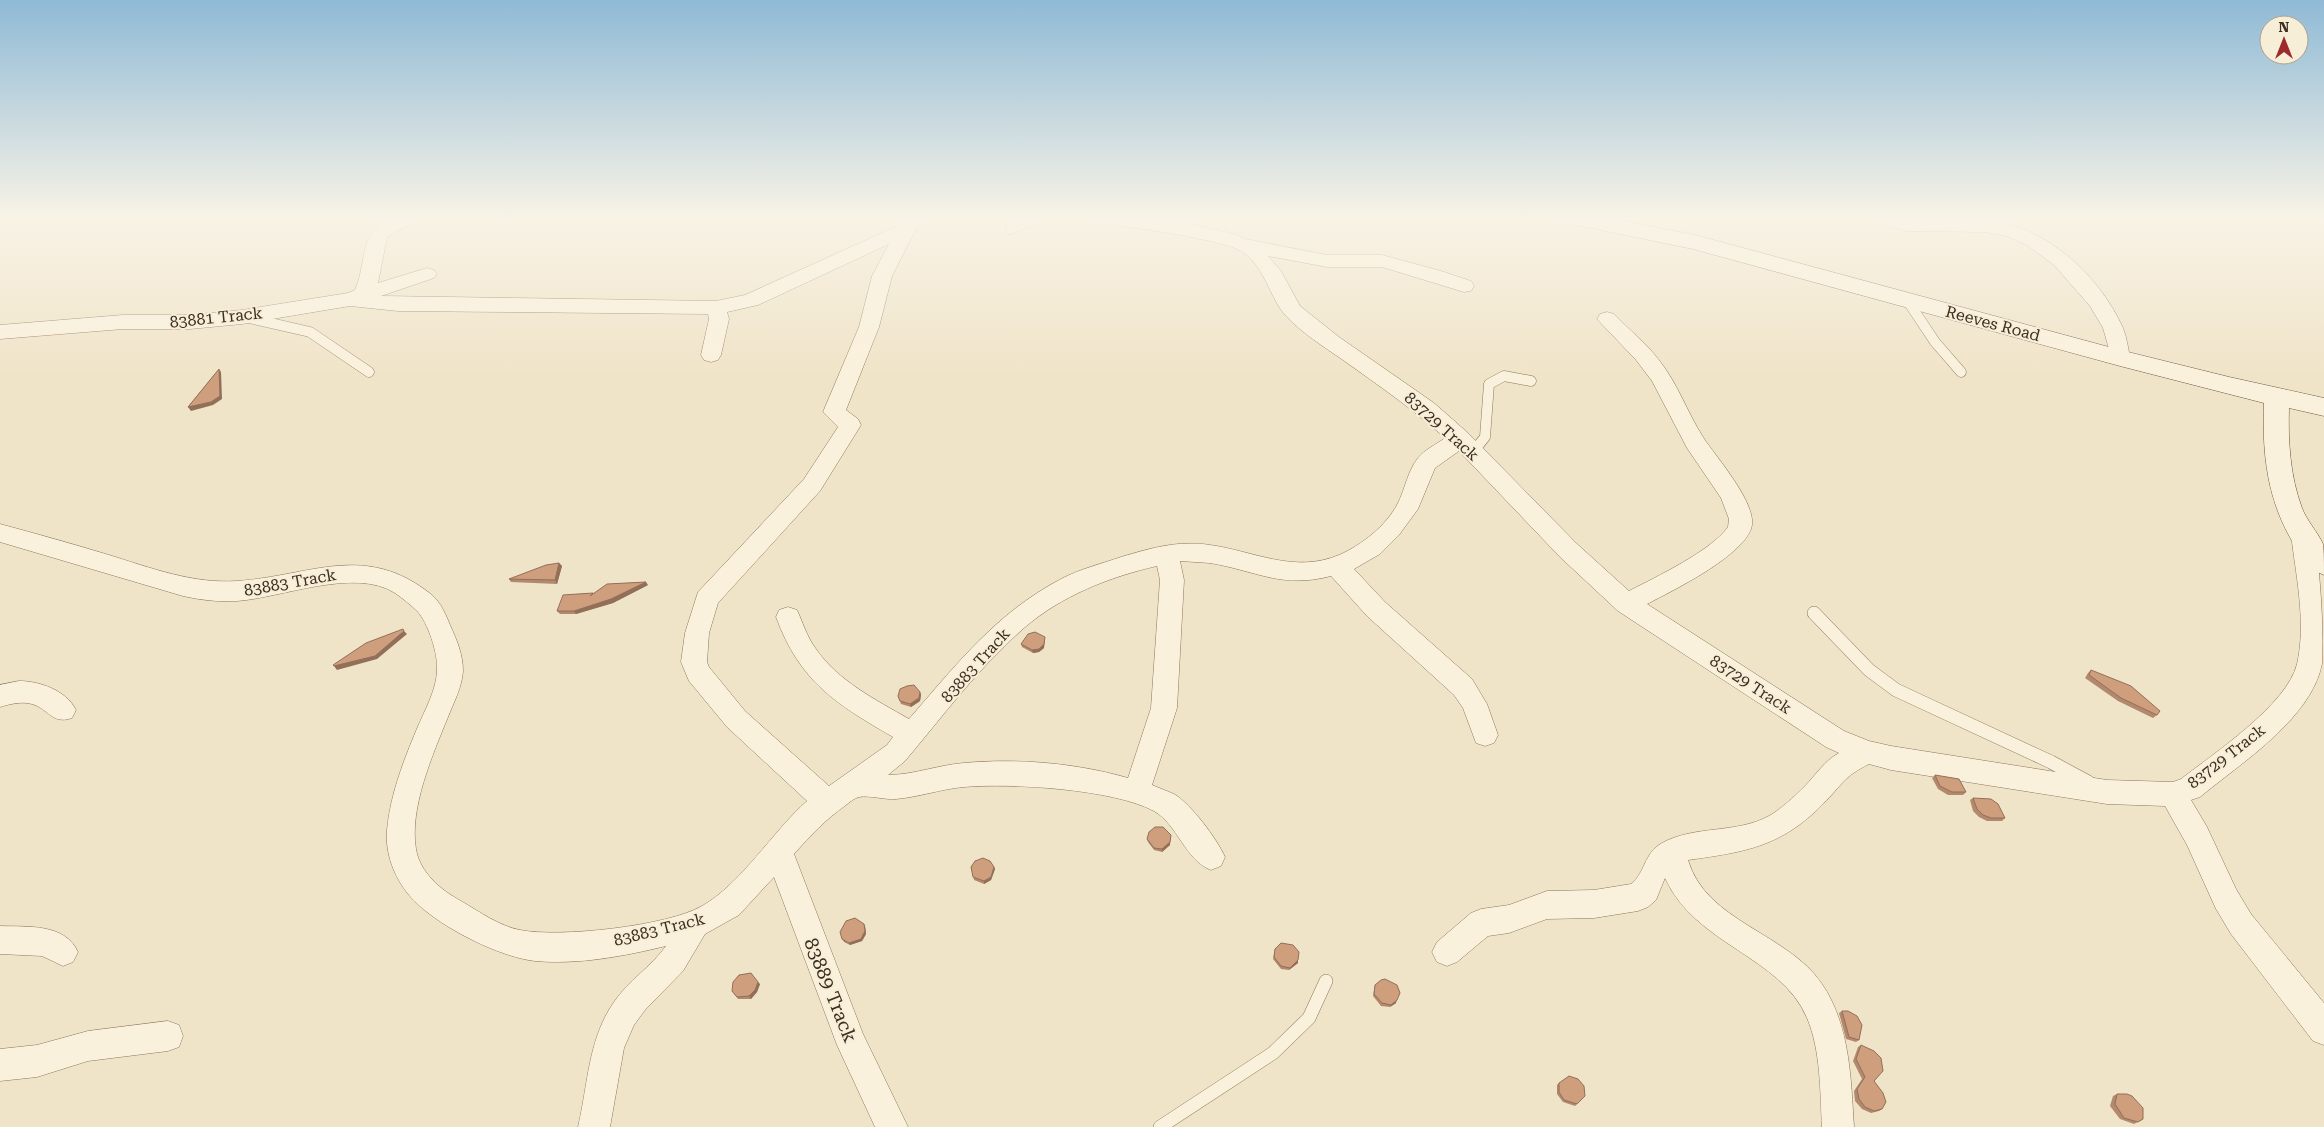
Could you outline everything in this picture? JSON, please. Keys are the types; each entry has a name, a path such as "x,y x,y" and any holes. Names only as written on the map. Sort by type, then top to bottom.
{"street":[{"path":"372,271 356,297 398,304 608,305 716,308 758,297 816,271"},
{"path":"827,802 736,719 716,698 698,673 694,662 697,634 707,599 812,485 850,425 834,412 869,327 885,271"},
{"name":"83729 Track","path":"1269,271 1293,311 1332,342 1412,398 1466,446 1561,543 1627,604 1835,739 1867,752 1891,758 2107,792 2173,794 2190,788 2248,742 2286,707 2305,679 2310,663 2314,620 2304,542"},
{"path":"1418,271 1464,286"},
{"name":"Reeves Road","path":"1800,271 2120,358 2277,398 2324,406"},
{"path":"2070,271 2096,301 2113,328 2120,358"},
{"name":"83881 Track","path":"0,332 123,322 190,322 242,317 356,297 427,274"},
{"path":"711,355 719,319 716,308"},
{"path":"1607,319 1654,368 1696,444 1723,482 1736,507 1740,522 1738,532 1720,549 1627,604"},
{"path":"2277,398 2276,456 2279,477 2293,521 2304,542 2324,564"},
{"name":"83883 Track","path":"0,533 98,560 150,578 208,591 238,591 315,576 345,573 370,574 392,581 427,605 448,647 450,667 447,689 418,764 406,801 400,828 401,847 407,866 419,888 440,905 489,933 520,944 539,947 568,947 608,942 695,924 714,915 728,905 803,822 827,802 854,785 896,753 982,653 1026,612 1071,585 1114,569 1166,554 1188,552 1210,554 1277,571 1305,572 1337,566 1372,548 1391,529 1407,509 1426,462 1466,446"},
{"path":"1136,793 1164,708 1172,580 1166,554"},
{"path":"1337,566 1376,609 1462,687 1474,704 1485,735"},
{"path":"788,617 794,637 803,652 839,690 860,705 912,734"},
{"path":"0,696 19,692 37,694 48,698 63,710"},
{"path":"1447,952 1480,923 1509,919 1547,904 1594,904 1638,897 1646,890 1658,862 1672,852 1686,847 1732,841 1757,835 1780,824 1814,795 1832,773 1845,763 1867,752"},
{"path":"854,785 901,787 962,775 990,774 1036,775 1110,786 1165,804 1211,857"},
{"path":"2173,794 2197,836 2226,899 2241,924 2315,1016 2324,1030"},
{"name":"83889 Track","path":"778,850 828,986 852,1045 892,1127"},
{"path":"1672,852 1677,872 1686,889 1735,935 1781,963 1798,978 1812,995 1822,1016 1830,1049 1838,1127"},
{"path":"594,1127 607,1048 618,1023 633,1001 670,964 682,948 695,924"},
{"path":"0,940 46,942 63,952"},
{"path":"0,1065 37,1061 88,1046 168,1036"}],"lane":[{"path":"1907,300 1935,342 1961,372"},
{"path":"242,317 310,332 369,372"},
{"path":"1466,446 1485,437 1489,384 1495,379 1510,375 1531,381"},
{"path":"1814,613 1869,670 1896,690 2051,762 2107,792"},
{"path":"1160,1127 1273,1053 1309,1018 1326,981"}],"building":[{"path":"219,369 220,396 211,402 188,407"},
{"path":"559,563 555,580 509,579 546,565"},
{"path":"646,582 611,599 574,611 557,611 563,595 593,593 590,596 607,584"},
{"path":"403,629 404,631 375,656 333,665 366,643"},
{"path":"1035,632 1045,637 1044,644 1039,649 1032,650 1021,644 1028,634"},
{"path":"2091,670 2131,686 2160,711 2157,715 2121,698 2089,675"},
{"path":"914,685 920,692 919,698 910,704 900,701 898,696 900,689"},
{"path":"1935,775 1959,779 1966,792 1952,792 1940,786"},
{"path":"1973,798 1991,799 1998,804 2005,818 1991,818 1983,815 1977,809"},
{"path":"1155,827 1163,827 1171,835 1170,842 1162,849 1154,848 1147,839 1149,832"},
{"path":"983,858 990,861 994,867 991,877 984,881 973,877 971,867 975,861"},
{"path":"855,918 864,924 865,931 861,939 849,943 842,939 840,932 846,921"},
{"path":"1281,943 1293,945 1299,952 1298,960 1290,968 1281,966 1274,957 1275,949"},
{"path":"751,973 758,982 755,990 749,996 737,997 732,991 733,982 739,975"},
{"path":"1385,979 1397,985 1400,993 1397,1000 1391,1005 1382,1003 1374,994 1375,985"},
{"path":"1842,1011 1848,1011 1857,1016 1862,1025 1859,1040 1849,1037"},
{"path":"1861,1045 1874,1051 1881,1058 1883,1071 1874,1081 1883,1093 1886,1102 1882,1109 1874,1111 1865,1107 1859,1099 1857,1089 1865,1077 1856,1059"},
{"path":"1569,1076 1578,1079 1584,1086 1585,1096 1577,1104 1564,1100 1559,1092 1559,1083"},
{"path":"2117,1094 2132,1096 2143,1108 2143,1119 2138,1122 2124,1118 2115,1104"}]}
